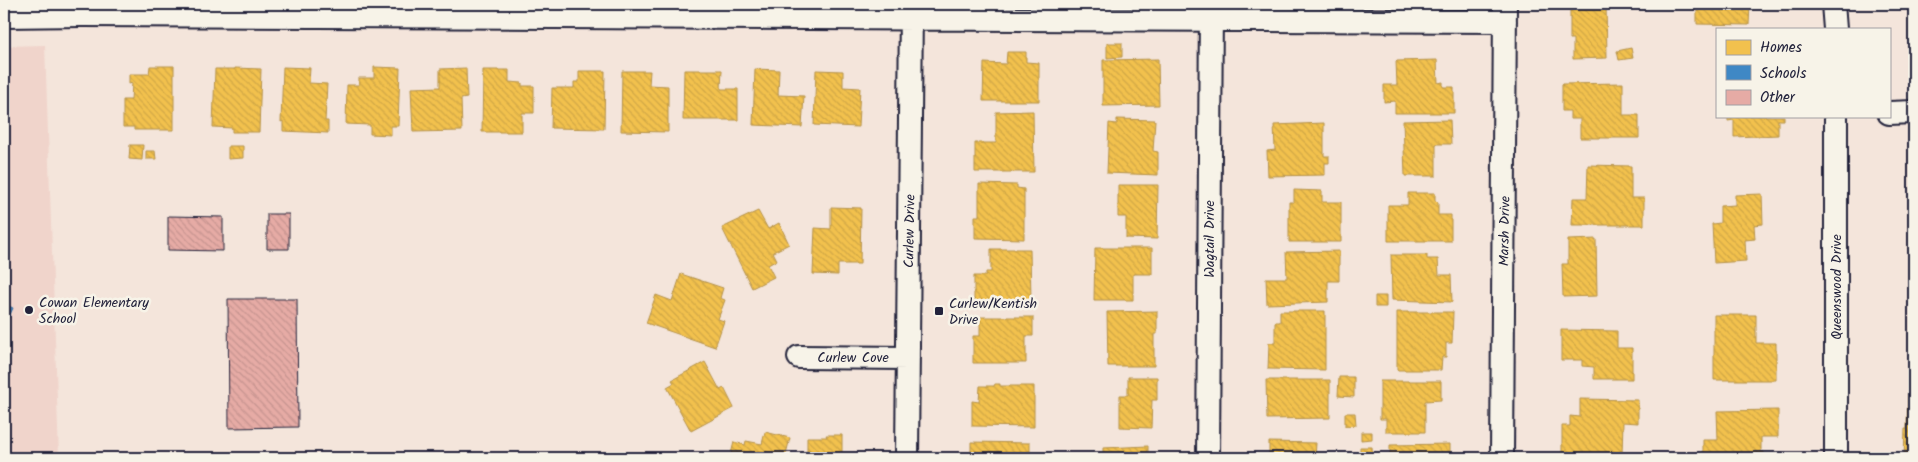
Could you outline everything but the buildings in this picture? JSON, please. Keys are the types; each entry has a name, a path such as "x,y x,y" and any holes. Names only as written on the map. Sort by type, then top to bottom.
{"street":[{"path":"1832,4 1835,28"},
{"path":"4,16 258,10 1505,12"},
{"name":"Curlew Drive","path":"907,458 911,11"},
{"name":"Wagtail Drive","path":"1208,458 1211,12"},
{"name":"Marsh Drive","path":"1502,458 1505,12"},
{"path":"1890,112 1914,112"},
{"name":"Queenswood Drive","path":"1836,118 1836,458"},
{"name":"Curlew Cove","path":"799,357 908,358"}],"shaded area":[{"name":"Cowan Elementary School","path":"45,45 59,458 4,458 4,46"}],"place":[{"name":"Cowan Elementary School","path":"29,310"},
{"name":"Curlew/Kentish Drive","path":"939,311"}]}
